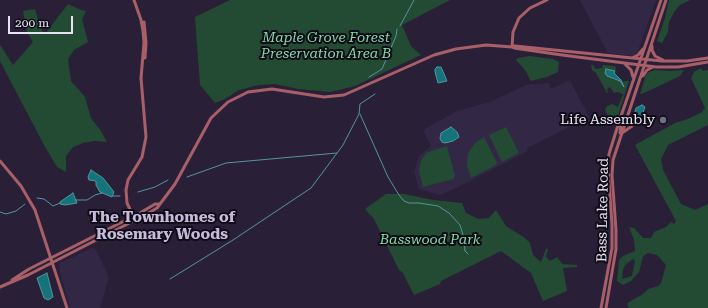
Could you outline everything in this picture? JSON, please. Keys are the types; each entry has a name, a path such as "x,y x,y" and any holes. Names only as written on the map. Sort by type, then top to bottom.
{"main road":[{"path":"135,0 144,31 141,78 146,138 142,157 128,180 126,196 127,203 135,220"},
{"path":"512,47 514,27 519,18 530,8 547,0"},
{"name":"Bass Lake Road","path":"606,308 615,256 616,230 612,170 615,152 666,0"},
{"name":"Bass Lake Road","path":"601,308 612,248 608,160 619,122 660,1"},
{"path":"652,41 652,49 655,56 671,62"},
{"path":"0,287 21,279 157,208 175,184 211,118 220,108 237,96 255,90 272,89 316,96 339,96 352,93 422,60 448,51 486,45 512,47 656,67 678,67 708,62"},
{"path":"512,47 522,46 671,62 708,58"},
{"path":"631,58 638,55 644,48"},
{"path":"624,63 631,70 634,79"},
{"path":"630,108 644,74 648,69 656,67"},
{"path":"619,122 621,125 620,136"},
{"path":"620,136 632,126"},
{"path":"0,161 18,182 35,210 67,308"},
{"path":"10,282 17,276 51,258 155,204 159,204"}],"shaded area":[{"path":"580,0 656,0 638,51 633,56 608,53"},
{"path":"437,67 441,67 447,81 438,83 435,72"},
{"path":"606,69 615,71 614,73 621,80 624,87 620,81 607,76 605,73"},
{"path":"570,80 589,117 527,148 528,151 440,195 419,189 414,172 419,156 431,146 423,130 457,111 490,102 526,85 549,83 551,88 553,88"},
{"path":"642,105 645,107 642,115 637,120 633,120 636,108"},
{"path":"451,127 457,132 459,137 453,141 445,143 442,142 440,139 441,133"},
{"path":"91,170 103,178 114,192 112,197 100,192 96,185 96,181 89,180 88,177"},
{"path":"73,193 77,203 65,205 60,204 60,202"},
{"path":"94,247 108,275 100,308 70,308 60,272 60,263"},
{"path":"47,273 53,297 48,300 44,298 37,278"}],"green space":[{"name":"Maple Grove Forest Preservation Area B","path":"230,0 450,0 402,25 411,46 421,55 355,86 330,92 298,89 275,84 259,85 239,90 225,99 215,103 200,85 195,17"},
{"path":"669,0 690,0 680,5 674,12 669,22 668,32 662,43 657,41 665,18"},
{"path":"68,4 86,11 82,19 88,42 74,50 68,59 71,81 85,97 91,118 107,142 94,141 73,147 66,156 66,172 57,167 0,61 0,45 13,65 33,42 27,32 23,11 35,9 40,27 45,34"},
{"path":"529,56 553,59 559,62 558,72 547,77 531,81 525,70 516,60 518,58"},
{"path":"591,65 593,65 595,69 602,68 603,65 615,66 615,71 607,69 612,79 620,81 623,87 622,83 629,81 618,116 608,116 605,110 606,107 612,104 618,107 623,94 618,92 614,93 610,87 607,89 607,93 596,73 592,70"},
{"path":"701,68 703,71 708,70 708,125 668,145 661,159 663,170 681,204 695,210 708,204 708,308 629,308 627,304 629,302 643,294 648,289 658,286 661,283 666,265 657,255 648,253 643,256 639,272 631,281 623,285 617,281 619,260 623,256 635,251 634,240 629,227 634,228 643,238 651,238 654,232 666,227 671,222 674,224 676,221 635,145 675,123 688,119 702,112 705,108 691,78 694,72","holes":["633,259 635,261 632,276 622,279 625,265"]},
{"path":"655,70 684,70 680,76 640,94 646,75"},
{"path":"506,127 519,153 502,162 489,135"},
{"path":"484,137 497,163 496,165 471,178 467,165 468,153 475,143"},
{"path":"447,146 455,176 454,179 423,187 419,170 421,161 426,153"},
{"name":"Basswood Park","path":"386,194 404,194 433,200 462,203 466,213 478,219 489,218 496,210 506,226 530,243 533,255 541,262 546,249 548,249 546,257 550,261 557,257 562,264 577,265 577,267 563,268 567,291 543,301 531,273 501,251 441,281 440,284 414,295 403,273 399,270 374,219 365,209"}],"waterway":[{"path":"400,26 414,0"},
{"path":"369,77 382,69 396,36 397,29"},
{"path":"170,279 233,240 311,188 343,145 359,114 360,104 375,94"},
{"path":"360,114 388,177 399,195 404,201 409,203 438,206 449,213 460,225 464,238 465,251 468,254"},
{"path":"187,177 226,163 337,153"},
{"path":"138,192 155,187 168,180"},
{"path":"75,200 87,200 102,193"},
{"path":"113,196 120,196"},
{"path":"37,198 44,199 53,206 60,203"},
{"path":"0,212 6,214 16,211 25,204"}],"place":[{"name":"Life Assembly","path":"663,120"}],"district":[{"name":"The Townhomes of Rosemary Woods","path":"162,226"}]}
